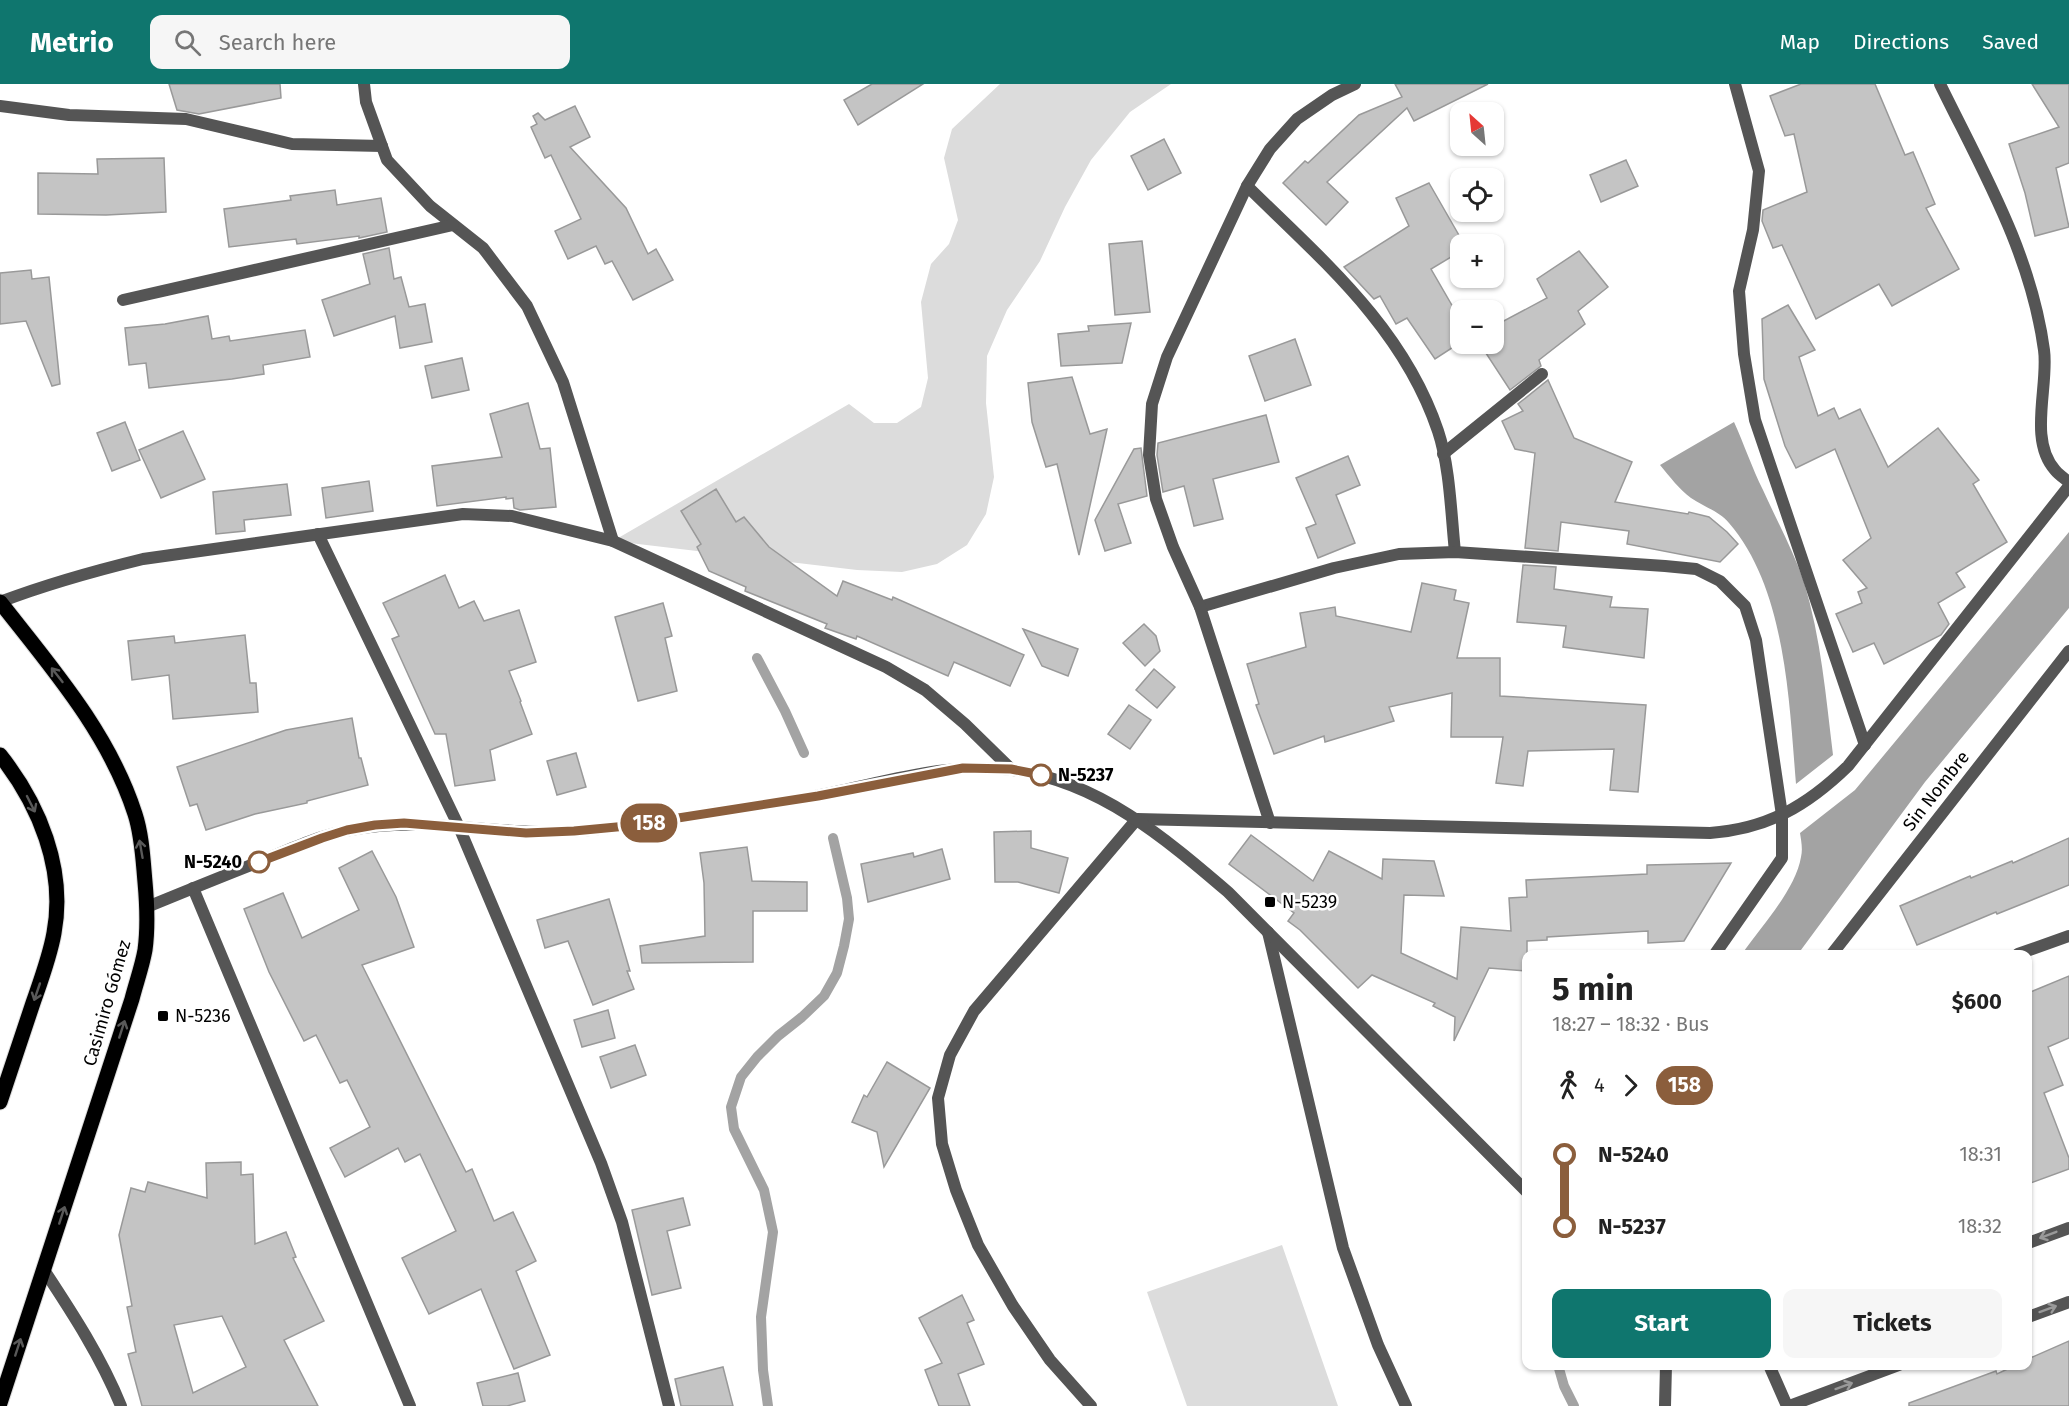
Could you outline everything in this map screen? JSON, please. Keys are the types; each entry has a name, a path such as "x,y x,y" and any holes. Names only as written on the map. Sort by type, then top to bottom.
{"main road":[{"name":"Casimiro Gómez","path":"0,602 64,683 93,727 117,772 135,815 144,861 147,907 145,951 132,999 0,1403"},
{"path":"0,754 31,802 50,849 57,890 54,932 42,977 0,1102"}],"street":[{"path":"364,84 366,102 387,160 430,206 483,248 527,306 563,382 613,541"},
{"path":"1270,822 1200,607 1173,547 1156,499 1149,455 1152,404 1167,357 1247,186 1270,149 1297,119 1332,95 1355,84"},
{"path":"1735,84 1759,171 1753,231 1739,291 1744,354 1755,420 1865,745"},
{"path":"1137,819 1710,833 1734,831 1760,825 1808,801 1829,785 1865,745 2069,484 2054,470 2044,451 2040,418 2045,353 2036,300 2014,234 1940,84"},
{"path":"0,106 69,115 186,119 292,144 382,146"},
{"path":"1247,186 1359,297 1395,344 1422,389 1443,454 1455,552"},
{"path":"123,300 453,225"},
{"path":"1443,454 1542,374"},
{"path":"0,602 91,571 143,559 463,514 512,516 613,541 886,667 925,690 965,724 1011,769"},
{"path":"318,534 459,827 608,1183 622,1222 669,1406"},
{"path":"1200,607 1334,568 1399,554 1455,552 1665,566 1696,570 1720,582 1745,606 1756,640 1782,815 1782,858 1718,950"},
{"name":"Sin Nombre","path":"1835,950 2065,661 2069,651"},
{"path":"147,907 298,846 347,830 404,823 526,833 574,831 627,826 818,796 963,768 1011,769 1053,777 1092,793 1137,819 1228,892 1522,1187"},
{"path":"1091,1406 1044,1351 1012,1306 978,1245 956,1190 942,1144 938,1098 950,1055 974,1011 1137,819"},
{"path":"193,888 410,1406"},
{"path":"1268,932 1343,1248 1378,1345 1406,1406"},
{"path":"2029,950 2069,936"},
{"path":"2032,1241 2069,1227"},
{"path":"44,1270 89,1339 109,1376 121,1406"},
{"path":"2032,1316 2069,1302"},
{"path":"1665,1406 1666,1370"},
{"path":"1771,1370 1788,1406 1885,1370"}],"shaded area":[{"path":"1000,84 1171,84 1130,112 1091,160 1065,207 1040,261 1007,310 987,356 986,403 994,477 986,514 967,545 937,564 902,572 857,570 613,541 849,404 874,423 897,423 921,407 928,378 921,302 931,264 949,244 958,220 944,158 952,129"},
{"path":"1734,422 1800,570 1819,646 1833,755 1796,784 1787,682 1773,613 1763,580 1748,550 1729,523 1721,515 1687,494 1660,465"},
{"path":"2069,532 2069,608 1925,782 1801,950 1745,950 1777,907 1792,882 1802,854 1800,833 1855,790"},
{"path":"1282,1245 1338,1406 1187,1406 1147,1292"}],"building":[{"path":"169,84 280,84 281,98 199,114 177,110"},
{"path":"872,84 923,84 858,125 844,100"},
{"path":"1395,84 1488,84 1414,121 1407,108 1327,182 1348,202 1326,225 1283,183 1359,115 1402,97"},
{"path":"1801,84 1875,84 1905,155 1913,152 1935,204 1926,208 1959,269 1892,306 1879,284 1816,319 1782,245 1773,248 1762,221 1763,210 1807,192 1794,134 1785,136 1770,96"},
{"path":"2032,84 2069,84 2069,163 2056,168 2069,227 2035,236 2025,193 2009,144 2059,127"},
{"path":"575,106 590,137 570,147 626,208 648,254 656,249 673,280 633,300 612,261 605,264 596,246 568,259 555,231 581,219 551,155 545,158 531,127 537,124 533,116 538,113 545,120"},
{"path":"1164,139 1181,173 1148,190 1131,156"},
{"path":"164,158 166,212 106,215 38,214 38,173 98,174 97,159"},
{"path":"1626,160 1638,186 1601,202 1590,175"},
{"path":"1429,183 1458,234 1450,234 1450,258 1431,269 1450,302 1450,349 1435,359 1407,318 1396,324 1380,296 1374,299 1344,267 1409,226 1396,198"},
{"path":"335,190 337,205 381,198 387,232 359,238 359,236 297,244 296,239 229,247 224,209 291,200 290,196"},
{"path":"1142,241 1150,312 1115,315 1109,244"},
{"path":"389,248 394,279 401,277 409,307 425,304 432,342 400,348 395,316 334,336 322,300 370,284 363,254"},
{"path":"1579,251 1608,287 1578,311 1585,324 1539,360 1541,366 1510,390 1487,354 1504,354 1504,321 1547,298 1537,279"},
{"path":"31,270 32,279 49,277 60,384 52,386 26,321 0,324 0,273"},
{"path":"1788,305 1815,350 1799,357 1818,416 1834,408 1839,419 1860,409 1888,467 1938,428 1979,480 1973,484 2007,542 1956,573 1965,587 1938,603 1949,624 1941,635 1884,664 1874,643 1853,652 1836,614 1862,603 1858,592 1867,588 1843,560 1871,538 1835,449 1796,468 1785,446 1764,379 1762,319"},
{"path":"208,316 212,339 229,336 230,341 305,330 310,357 263,365 264,374 149,388 146,363 129,365 125,328"},
{"path":"1131,323 1122,363 1061,366 1058,334 1089,331 1088,326"},
{"path":"1295,339 1311,385 1265,401 1249,356"},
{"path":"462,358 469,390 432,398 425,366"},
{"path":"1072,377 1090,434 1107,429 1079,555 1057,464 1046,467 1032,422 1028,383"},
{"path":"1548,380 1574,438 1632,462 1615,502 1709,517 1738,544 1720,562 1627,544 1629,531 1561,522 1558,551 1525,548 1535,453 1515,449 1502,421 1523,411 1518,404"},
{"path":"528,403 540,449 550,448 556,507 520,510 514,508 513,498 506,499 506,497 437,506 432,466 502,457 490,414"},
{"path":"1266,415 1279,462 1213,479 1223,519 1194,526 1184,486 1163,492 1157,455 1158,443"},
{"path":"125,422 140,460 112,471 97,433"},
{"path":"183,431 205,479 161,498 139,450"},
{"path":"1141,448 1147,496 1118,504 1131,543 1105,551 1095,520 1134,449"},
{"path":"1348,456 1360,485 1336,495 1355,543 1318,558 1306,528 1316,524 1296,478"},
{"path":"369,481 373,511 326,518 322,488"},
{"path":"287,484 291,515 244,520 245,531 216,534 213,492"},
{"path":"716,489 736,522 744,517 769,547 837,596 843,581 892,600 893,597 1024,655 1010,686 954,662 948,676 857,636 856,639 825,628 827,624 745,591 746,587 709,571 697,547 701,544 681,511"},
{"path":"1523,565 1556,567 1554,589 1612,597 1610,607 1648,609 1644,658 1563,647 1566,626 1517,622"},
{"path":"445,575 459,608 474,601 484,621 519,610 536,662 509,671 532,734 490,750 495,780 455,786 446,734 435,734 392,639 399,636 383,603"},
{"path":"1422,583 1456,590 1454,600 1469,603 1457,658 1500,658 1500,696 1646,705 1638,792 1610,790 1614,749 1528,751 1523,786 1496,783 1503,737 1451,737 1452,693 1389,707 1394,721 1325,742 1324,736 1274,754 1256,705 1259,704 1247,664 1306,647 1300,613 1335,607 1336,616 1411,632"},
{"path":"663,603 672,636 665,638 677,691 638,701 615,617"},
{"path":"1144,624 1156,636 1160,651 1145,666 1123,643"},
{"path":"1023,629 1078,649 1068,676 1042,666"},
{"path":"245,635 250,683 256,683 258,712 173,719 169,675 132,680 128,641 174,636 175,643"},
{"path":"1154,669 1175,687 1157,708 1136,690"},
{"path":"1129,705 1151,720 1130,749 1108,734"},
{"path":"352,718 359,758 361,758 368,785 307,801 307,803 255,814 206,830 197,804 190,806 177,767 286,730"},
{"path":"576,753 586,787 557,795 547,761"},
{"path":"1031,831 1031,848 1068,858 1059,893 1018,882 995,882 994,832"},
{"path":"1251,835 1313,881 1329,851 1382,879 1383,859 1434,861 1444,896 1404,895 1401,953 1457,979 1461,927 1511,931 1509,898 1527,897 1526,880 1647,874 1647,865 1731,863 1684,941 1648,943 1648,931 1547,937 1547,940 1527,941 1527,950 1522,950 1522,971 1489,968 1454,1041 1455,1017 1433,1006 1435,1003 1372,975 1358,988 1288,921 1294,913 1229,864"},
{"path":"2069,838 2069,885 1917,945 1900,906 1970,876 1971,878 2012,861 2013,863"},
{"path":"747,847 752,881 807,882 807,911 753,911 753,962 642,963 640,946 705,936 704,883 700,853"},
{"path":"942,849 950,879 868,902 861,864 913,853 914,857"},
{"path":"372,851 396,897 414,947 362,965 466,1172 472,1169 494,1221 513,1212 536,1261 516,1271 550,1355 514,1369 481,1289 429,1314 402,1258 456,1231 420,1154 405,1162 398,1148 345,1177 330,1148 370,1127 347,1080 340,1083 316,1035 304,1041 269,972 244,909 283,893 302,938 359,910 339,868"},
{"path":"609,899 630,971 627,971 634,989 593,1005 568,941 545,948 537,920"},
{"path":"2069,976 2069,1038 2048,1047 2063,1085 2044,1093 2069,1158 2069,1169 2032,1183 2032,991"},
{"path":"608,1010 615,1038 582,1047 574,1020"},
{"path":"635,1045 646,1075 611,1088 600,1057"},
{"path":"887,1062 930,1088 884,1167 877,1132 852,1122 864,1095 867,1097"},
{"path":"241,1162 241,1175 253,1174 255,1244 286,1232 296,1257 293,1258 324,1321 284,1340 318,1406 142,1406 128,1354 136,1352 127,1307 132,1306 119,1235 131,1188 145,1192 148,1182 207,1198 206,1163","holes":["222,1316 246,1367 193,1393 174,1325"]},
{"path":"683,1198 690,1225 667,1231 681,1288 652,1295 632,1210"},
{"path":"962,1295 974,1320 967,1323 984,1364 958,1374 970,1406 939,1406 925,1370 942,1363 919,1318"},
{"path":"2069,1341 2069,1406 1909,1406 1909,1403 1996,1371 1997,1374 2005,1370 2032,1370 2032,1357"},
{"path":"723,1367 733,1406 681,1406 675,1379"},
{"path":"518,1373 525,1401 507,1406 483,1406 477,1383"}],"waterway":[{"path":"757,658 804,753"},
{"path":"768,1406 763,1370 761,1317 773,1232 764,1190 734,1129 731,1107 741,1077 778,1036 824,996 837,973 849,919 847,898 833,838"},
{"path":"1559,1370 1574,1406"}],"bus line":[{"name":"158","path":"259,862 347,830 375,825 404,823 526,833 574,831 627,826 818,796 963,768 1011,769 1041,775"}],"place":[{"name":"N-5237","path":"1041,775"},
{"name":"N-5240","path":"259,862"},
{"name":"N-5239","path":"1270,902"},
{"name":"N-5236","path":"163,1016"}]}
